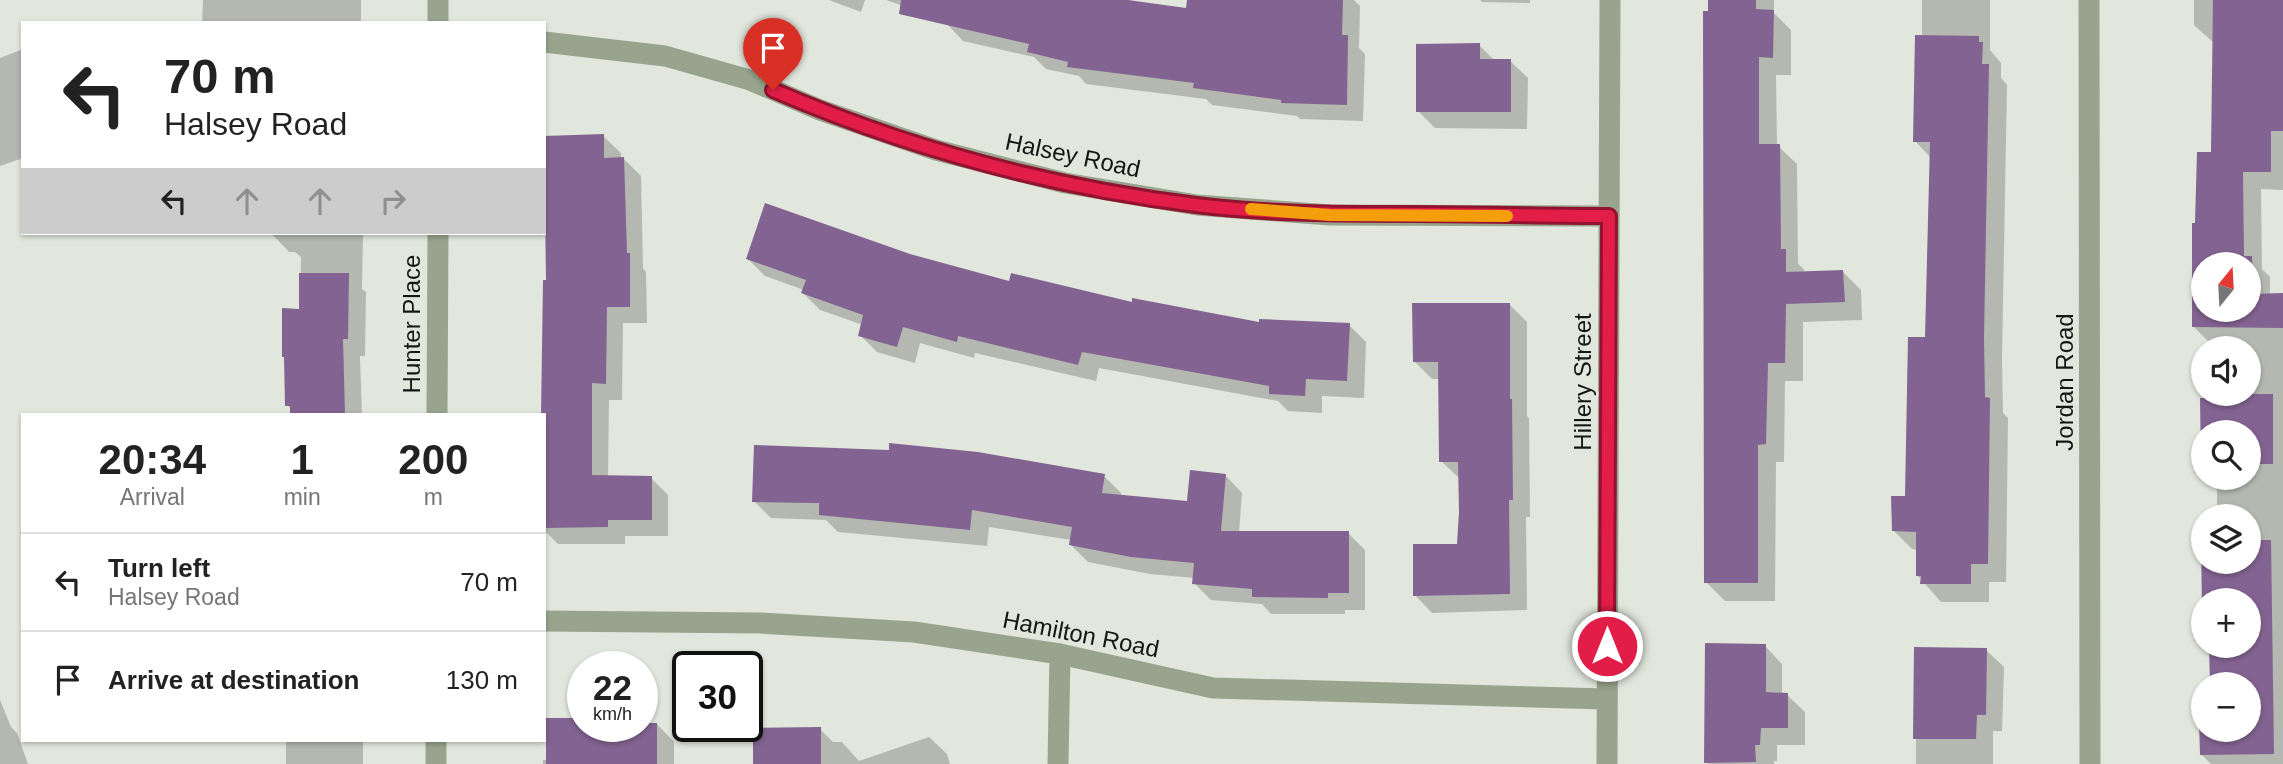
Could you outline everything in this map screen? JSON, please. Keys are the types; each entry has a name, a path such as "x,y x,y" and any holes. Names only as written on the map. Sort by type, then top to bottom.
{"street":[{"path":"438,0 438,21"},
{"name":"Hillery Street","path":"1607,764 1609,0"},
{"name":"Jordan Road","path":"2090,0 2090,764"},
{"name":"Halsey Road","path":"546,42 666,56 750,80 820,110 936,150 1065,183 1197,205 1330,215 1609,216"},
{"name":"Hunter Place","path":"437,413 438,235"},
{"name":"Hamilton Road","path":"546,621 760,623 914,632 1060,654 1213,688 1607,699"},
{"path":"1058,764 1060,654"},
{"path":"436,742 436,764"}],"building":[{"path":"901,0 1128,0 1186,8 1187,0 1343,0 1342,35 1348,35 1347,105 1281,103 1281,100 1193,88 1194,83 1067,67 1068,62 1027,52 1029,44 899,14"},
{"path":"1708,0 1756,0 1756,9 1774,10 1773,58 1759,57 1759,144 1780,144 1781,249 1786,249 1786,272 1843,270 1845,302 1786,304 1785,363 1768,363 1766,444 1758,445 1758,583 1704,583 1703,11 1708,11"},
{"path":"2213,0 2283,0 2283,131 2271,131 2271,172 2243,172 2244,252 2192,252 2197,152 2211,152"},
{"path":"1915,35 1979,36 1979,42 1983,42 1982,64 1989,64 1984,338 1985,397 1990,398 1988,564 1971,564 1971,584 1920,584 1921,576 1916,576 1916,532 1892,531 1891,496 1905,496 1908,337 1925,337 1930,142 1913,142"},
{"path":"1480,43 1480,59 1511,59 1511,112 1416,112 1416,44"},
{"path":"604,134 604,158 624,157 627,253 630,253 630,307 607,307 606,384 592,383 592,475 652,476 652,520 608,520 608,527 546,528 546,413 541,413 543,280 546,280 546,136"},
{"path":"765,203 910,254 1009,281 1011,273 1132,302 1132,298 1259,322 1259,319 1350,323 1347,381 1306,379 1305,396 1269,394 1269,386 1082,352 1078,365 958,336 957,342 903,327 897,347 858,336 863,315 801,293 806,280 746,259"},
{"path":"299,273 349,273 348,339 343,339 345,413 290,413 290,406 285,406 282,308 299,309"},
{"path":"2283,293 2283,328 2192,327 2192,322 2261,322 2261,294"},
{"path":"1412,303 1510,303 1513,500 1509,500 1510,594 1413,596 1413,544 1457,544 1459,512 1458,462 1439,462 1438,362 1413,362"},
{"path":"2261,394 2273,394 2273,464 2261,464 2261,420 2200,420 2200,406 2261,406"},
{"path":"889,443 978,452 1105,474 1102,493 1187,501 1190,470 1226,474 1221,531 1349,531 1349,593 1328,593 1328,598 1252,597 1252,589 1192,584 1194,563 1131,557 1069,545 1072,527 972,510 970,530 819,515 819,503 752,502 754,445 889,450"},
{"path":"2261,540 2271,540 2274,754 2200,755 2200,742 2261,742 2261,672 2210,672 2209,658 2261,658 2261,588 2202,588 2202,574 2261,574"},
{"path":"1705,643 1766,644 1766,692 1788,693 1788,728 1761,728 1760,745 1755,745 1756,762 1704,763"},
{"path":"1914,647 1987,648 1986,715 1977,715 1976,739 1913,739"},
{"path":"546,718 567,718 567,742 657,742 657,764 546,764"},
{"path":"821,727 821,764 753,764 753,742 763,742 763,728"}],"slow traffic":[{"path":"1251,209 1330,215 1507,216"}],"route":[{"path":"773,90 820,110 936,150 1065,183 1197,205 1330,215 1609,216 1607,646"}]}
